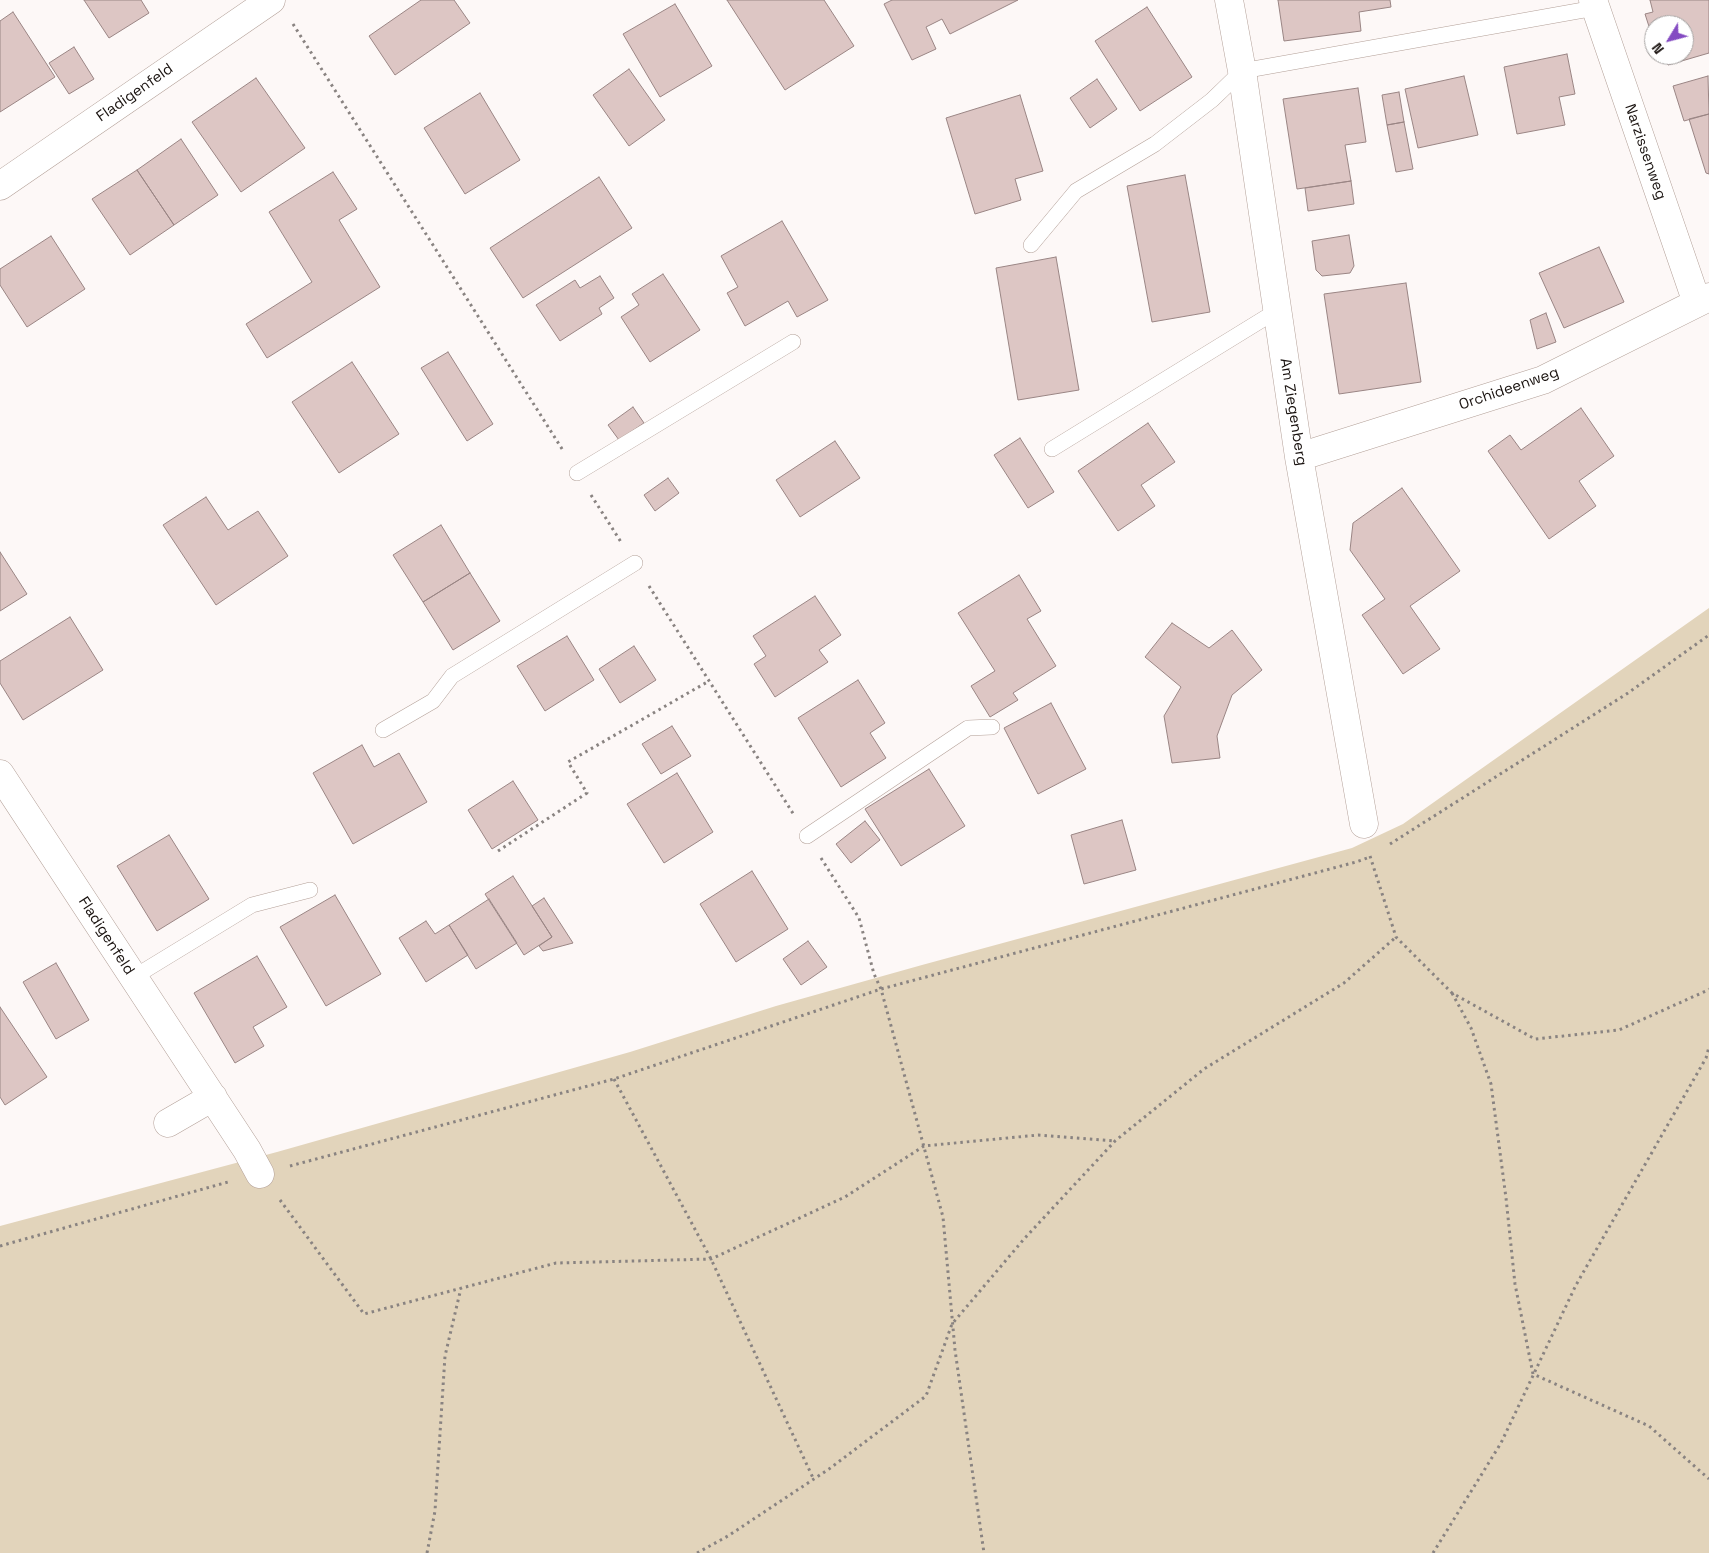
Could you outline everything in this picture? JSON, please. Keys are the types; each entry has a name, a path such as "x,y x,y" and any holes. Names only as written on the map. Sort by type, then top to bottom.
{"street":[{"name":"Fladigenfeld","path":"0,186 271,0"},
{"name":"Am Ziegenberg","path":"1230,0 1299,457 1364,824"},
{"name":"Narzissenweg","path":"1594,4 1703,300"},
{"name":"Orchideenweg","path":"1299,457 1543,380 1703,300"},
{"name":"Fladigenfeld","path":"0,774 213,1097 260,1174"},
{"path":"168,1123 213,1097"}],"lane":[{"path":"1031,245 1076,191 1155,144 1212,100 1242,71 1594,4"},
{"path":"1052,449 1278,310"},
{"path":"577,473 793,342"},
{"path":"383,730 433,701 452,676 635,563"},
{"path":"807,836 968,728 992,727"},
{"path":"134,978 252,905 310,890"}],"path":[{"path":"1387,846 1628,693 1709,635"},
{"path":"498,850 587,793 568,762 709,681"},
{"path":"0,1246 614,1079 881,989 1356,862 1379,852"},
{"path":"1370,857 1396,937 1452,994 1471,1028 1491,1084 1515,1284 1533,1374"},
{"path":"697,1553 728,1536 814,1480 926,1396 952,1324 1024,1240 1116,1141 1204,1069 1344,983 1396,937"},
{"path":"1452,994 1535,1039 1619,1030 1709,988"},
{"path":"881,989 943,1217 952,1324 984,1553"},
{"path":"1433,1553 1501,1444 1576,1285 1706,1058 1709,1047"},
{"path":"614,1079 711,1259 814,1480"},
{"path":"260,1174 364,1314 556,1263 711,1259 845,1197 924,1146 1038,1135 1116,1141"},
{"path":"427,1553 435,1511 445,1356 461,1288"},
{"path":"1533,1374 1649,1426 1709,1479"}],"shaded area":[{"path":"1709,608 1709,1553 0,1553 0,1226 277,1152 630,1052 776,1006 1352,848 1403,824"}],"building":[{"path":"84,0 141,0 149,13 109,38"},
{"path":"421,0 454,0 470,23 395,75 369,36"},
{"path":"727,0 824,0 854,46 785,90"},
{"path":"892,0 1018,0 950,34 942,19 926,27 936,49 912,60 884,4"},
{"path":"1278,0 1390,0 1391,7 1359,12 1361,31 1284,41"},
{"path":"1650,0 1709,0 1709,53 1694,57 1694,15 1645,14 1653,12"},
{"path":"675,4 712,66 660,97 623,34"},
{"path":"1147,7 1192,77 1140,111 1095,41"},
{"path":"13,12 55,77 0,112 0,21"},
{"path":"74,47 94,79 69,94 49,63"},
{"path":"1567,54 1575,94 1559,97 1565,125 1517,134 1504,67"},
{"path":"629,69 665,120 629,146 593,95"},
{"path":"1464,76 1478,135 1418,148 1405,89"},
{"path":"1708,76 1709,114 1684,121 1673,86"},
{"path":"256,78 305,148 241,192 192,122"},
{"path":"1097,79 1117,109 1090,128 1070,98"},
{"path":"1358,88 1366,142 1345,145 1351,181 1297,189 1283,99"},
{"path":"1399,92 1404,122 1387,125 1382,95"},
{"path":"480,93 520,160 465,194 424,128"},
{"path":"1020,95 1043,171 1015,179 1021,200 975,214 946,118"},
{"path":"1709,114 1709,174 1706,173 1689,119"},
{"path":"1404,122 1413,169 1396,172 1387,125"},
{"path":"181,139 218,195 174,225 137,170"},
{"path":"137,170 174,225 130,255 92,199"},
{"path":"333,172 357,209 339,220 380,287 267,358 246,324 312,282 269,212"},
{"path":"1185,175 1210,312 1152,322 1127,186"},
{"path":"599,177 632,228 523,298 490,248"},
{"path":"1351,181 1354,204 1308,211 1305,188"},
{"path":"782,221 828,300 797,317 788,301 745,326 727,293 738,287 721,256"},
{"path":"1349,235 1354,266 1350,273 1322,276 1316,270 1312,241"},
{"path":"51,236 85,289 27,327 0,285 0,269"},
{"path":"1599,247 1624,302 1564,328 1539,273"},
{"path":"1056,257 1079,390 1018,400 996,268"},
{"path":"663,274 700,330 650,362 621,317 639,305 632,294"},
{"path":"600,276 614,298 599,308 602,314 560,341 536,305 575,280 580,288"},
{"path":"1406,283 1421,382 1339,394 1324,294"},
{"path":"1546,313 1556,342 1537,349 1530,320"},
{"path":"448,352 493,424 467,441 421,368"},
{"path":"352,362 399,434 339,473 292,402"},
{"path":"633,407 644,423 619,440 608,425"},
{"path":"1581,408 1614,456 1579,481 1596,506 1549,539 1488,451 1510,435 1521,450"},
{"path":"1148,423 1175,462 1141,485 1155,506 1118,531 1078,471"},
{"path":"1020,438 1054,492 1028,508 994,455"},
{"path":"835,441 860,478 800,517 776,480"},
{"path":"668,478 679,493 655,511 644,495"},
{"path":"1402,488 1460,571 1410,606 1440,649 1403,674 1362,615 1385,599 1350,550 1353,523"},
{"path":"206,497 228,530 258,511 288,556 216,605 163,525"},
{"path":"441,525 470,573 423,602 393,555"},
{"path":"0,552 27,594 0,611"},
{"path":"470,573 500,621 453,650 423,602"},
{"path":"1019,575 1041,611 1027,619 1056,666 1013,693 1018,700 990,717 971,686 995,671 958,613"},
{"path":"815,596 841,635 819,650 828,662 775,697 754,664 766,656 753,636"},
{"path":"70,617 103,670 23,720 0,683 0,661"},
{"path":"1172,623 1209,648 1232,630 1262,670 1232,695 1217,736 1220,758 1172,763 1164,716 1181,687 1145,657"},
{"path":"567,636 594,680 545,711 517,666"},
{"path":"634,646 656,680 620,703 599,669"},
{"path":"858,680 885,723 870,733 886,758 841,787 798,718"},
{"path":"1051,703 1086,769 1038,794 1004,728"},
{"path":"672,726 691,756 661,774 642,744"},
{"path":"362,745 374,767 399,753 427,802 353,844 313,773"},
{"path":"929,769 965,826 901,866 865,809"},
{"path":"677,773 713,832 664,863 627,804"},
{"path":"513,781 538,820 492,849 468,810"},
{"path":"1122,820 1136,870 1084,884 1071,835"},
{"path":"865,821 880,840 851,863 836,844"},
{"path":"169,835 209,899 157,931 117,866"},
{"path":"752,871 788,929 736,962 700,904"},
{"path":"513,876 552,937 524,955 485,894"},
{"path":"335,895 381,974 326,1006 280,927"},
{"path":"544,898 573,943 543,951 539,946 552,937 532,906"},
{"path":"489,899 517,943 476,969 449,925"},
{"path":"426,921 435,934 449,925 468,955 426,982 399,938"},
{"path":"808,941 827,967 801,985 783,959"},
{"path":"257,956 287,1007 253,1027 264,1046 235,1063 194,993"},
{"path":"56,963 89,1020 56,1039 23,982"},
{"path":"0,1007 47,1077 5,1105 0,1097"}]}
